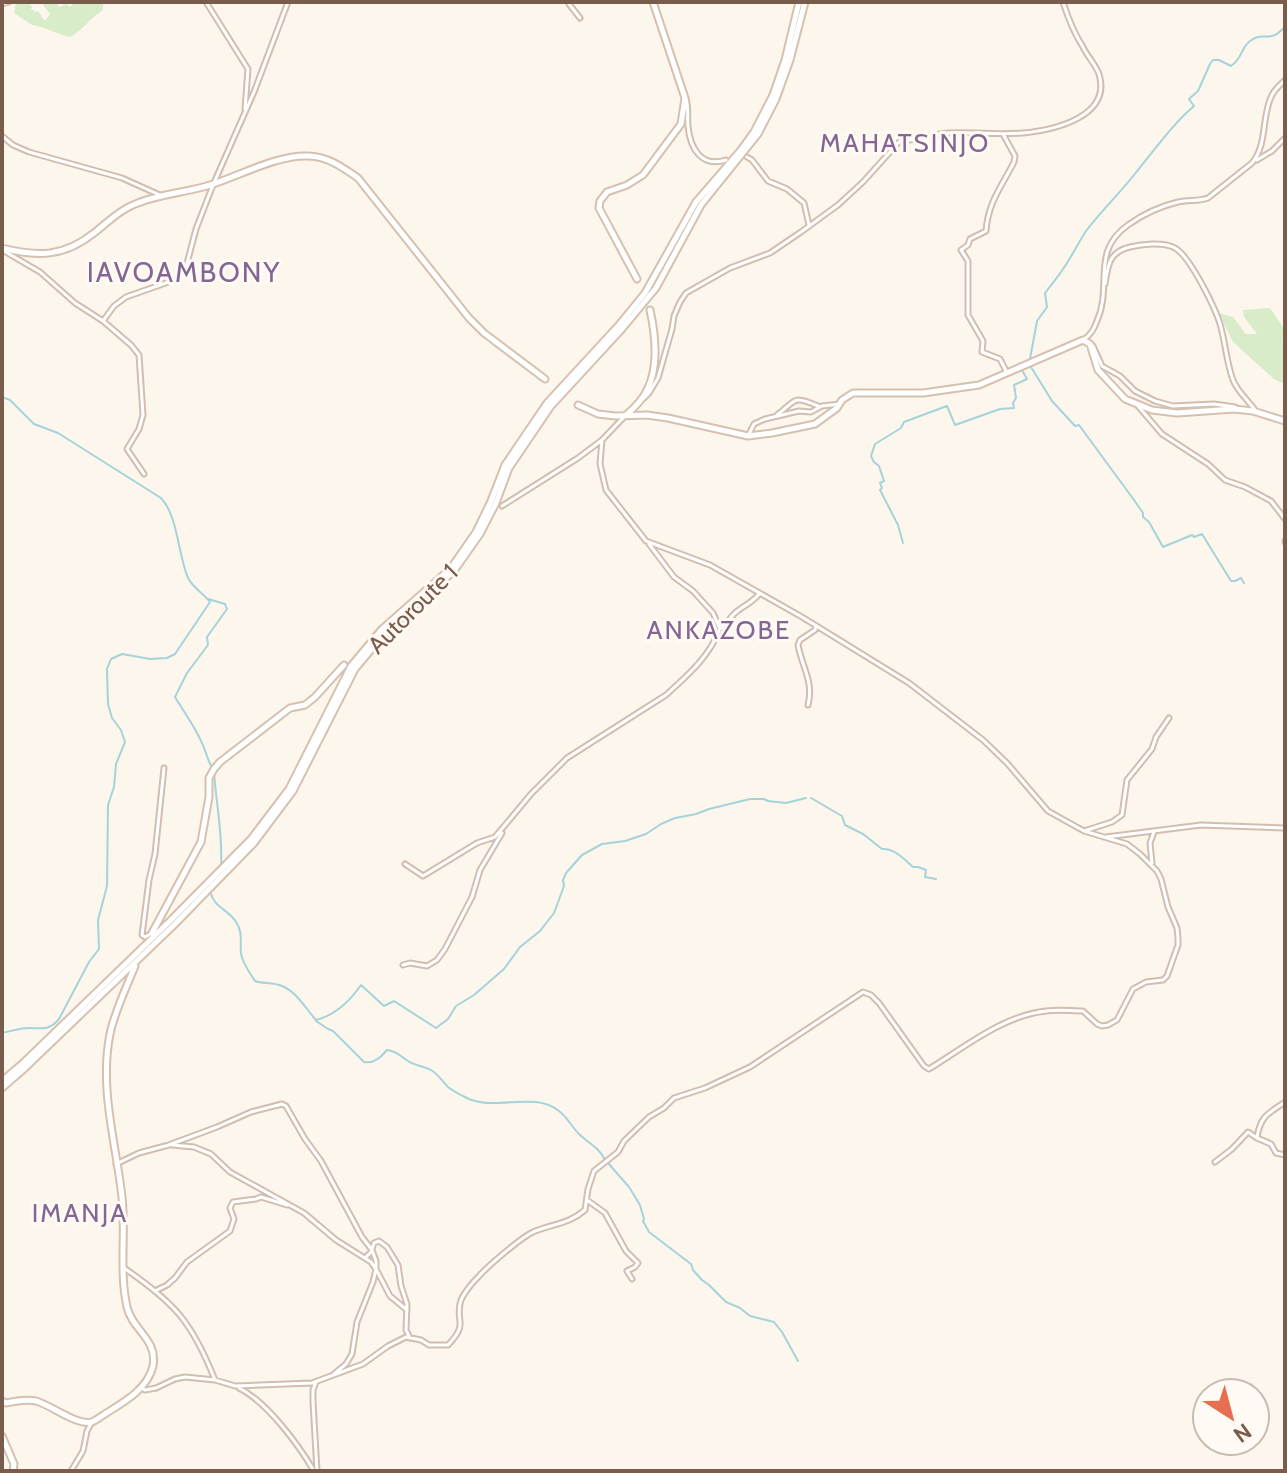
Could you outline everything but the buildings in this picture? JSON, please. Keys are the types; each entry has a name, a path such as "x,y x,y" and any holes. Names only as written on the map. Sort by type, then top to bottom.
{"street":[{"path":"2,4 9,2"},
{"path":"206,2 248,69 245,109"},
{"path":"103,321 114,306 126,297 177,279 186,267 196,229 288,2"},
{"path":"571,2 569,4 580,18"},
{"path":"653,2 688,104 687,124 699,156 712,163 726,160"},
{"name":"Autoroute 1","path":"2,1081 251,839 289,789 351,666 382,629 451,568 476,532 505,465 547,403 645,293 696,202 754,132 773,95 802,2"},
{"name":"Autoroute 1","path":"2,1088 174,925 254,843 293,791 355,669 386,632 454,571 480,534 509,468 551,406 656,288 701,205 758,134 776,99 790,60 802,2"},
{"path":"502,506 602,440 649,393 658,378 674,316 686,293 730,268 770,253 838,205 900,141 945,133 1035,132 1061,125 1087,113 1096,105 1099,96 1098,72 1068,20 1063,2"},
{"path":"1256,160 1272,96 1285,80"},
{"path":"637,279 609,230 599,208 600,201 607,192 643,175 681,124 685,98"},
{"path":"1003,134 1015,156 1014,162 996,193 986,231 970,239 961,250 968,261 969,318 983,341 982,352 1000,359 1007,373"},
{"path":"2,136 29,152 122,178 162,196"},
{"path":"578,405 598,414 668,418 748,436 815,424 853,393 935,392 987,383 1083,340 1093,332 1103,309 1105,256 1117,234 1148,213 1181,201 1208,198 1285,138"},
{"path":"2,249 55,254 80,243 130,206 213,185 291,157 308,156 335,162 358,178 477,327 545,379"},
{"path":"747,157 768,181 787,189 804,203 809,225"},
{"path":"1104,287 1110,258 1117,251 1131,247 1171,245 1183,253 1215,309 1234,384 1256,412"},
{"path":"2,249 40,272 75,303 103,321 139,355 143,415 127,449 144,474"},
{"path":"638,403 645,394 654,358 654,329 650,310"},
{"path":"1083,340 1094,347 1102,366 1120,376 1135,391 1155,401 1173,406 1223,404 1241,410"},
{"path":"1090,344 1098,370 1125,399 1152,410 1177,413 1241,410 1285,421"},
{"path":"776,416 797,400 822,406 840,404"},
{"path":"1136,403 1162,434 1208,464 1225,480 1271,501 1285,519"},
{"path":"748,436 754,424 765,419 799,411 811,412 822,406"},
{"path":"602,440 600,464 606,490 674,577 693,591 713,613 720,629"},
{"path":"235,1386 316,1382 363,1364 406,1337 429,1345 448,1345 460,1328 463,1297 479,1276 530,1234 571,1221 585,1210 594,1171 618,1152 624,1141 649,1117 672,1099 750,1067 863,992 879,1003 926,1069 1027,1014 1047,1010 1083,1011 1102,1026 1115,1022 1133,989 1167,976 1178,945 1177,928 1161,879 1152,865 1127,844 1084,831 1048,811 1007,763 972,730 909,683 710,565 646,541"},
{"path":"405,864 423,876 477,843 495,837 567,758 666,695 706,656 720,629 725,627 734,613 753,602 759,594"},
{"path":"808,705 810,683 798,645 816,626"},
{"path":"164,768 142,935 145,937 152,933 201,842 209,778 214,769 290,708 305,705 315,697 344,665"},
{"path":"1084,831 1112,822 1122,815 1127,780 1152,749 1169,718"},
{"path":"1103,837 1201,825 1285,828"},
{"path":"403,965 427,966 442,954 472,897 480,870 503,829"},
{"path":"1152,865 1150,843 1154,832"},
{"path":"71,1471 83,1451 92,1422 141,1388 152,1369 154,1353 127,1309 122,1197 108,1099 110,1031 135,966"},
{"path":"1257,1138 1259,1123 1285,1102"},
{"path":"116,1164 251,1112 282,1104 286,1106 372,1250 376,1269 390,1296 407,1310"},
{"path":"1215,1162 1248,1132 1271,1144 1276,1153 1285,1155"},
{"path":"166,1146 183,1145 211,1154 230,1172 304,1213 376,1269"},
{"path":"155,1291 167,1285 187,1262 230,1231 234,1219 230,1208 233,1202 261,1197 291,1206"},
{"path":"587,1200 605,1213 626,1251 638,1263 627,1271 632,1279"},
{"path":"364,1258 369,1255 374,1243 381,1241 394,1257 406,1297 406,1330 410,1338"},
{"path":"124,1268 178,1310 195,1334 215,1380"},
{"path":"333,1375 352,1354 357,1322 376,1269"},
{"path":"141,1388 156,1388 185,1377 235,1386 256,1399 279,1422 316,1471"},
{"path":"316,1382 313,1390 316,1471"},
{"path":"2,1401 34,1401 82,1422 92,1422"},
{"path":"2,1436 14,1464 13,1471"}],"green space":[{"path":"16,2 29,2 31,9 38,11 45,21 50,14 41,2 56,2 59,7 67,4 70,7 75,2 101,2 103,10 70,37 32,25 14,13"},
{"path":"1270,308 1285,330 1282,340 1285,340 1285,384 1274,379 1233,342 1219,313 1233,317 1246,334 1257,334 1244,317 1243,310"}],"waterway":[{"path":"1244,583 1241,578 1231,581 1202,534 1163,547 1143,513 1079,425 1075,426 1052,401 1031,367 1030,359 1037,321 1047,307 1045,293 1092,223 1194,106 1189,99 1198,91 1213,60 1231,66 1250,41 1275,35 1285,27"},
{"path":"903,543 898,525 880,490 880,483 884,481 879,466 871,456 875,444 901,428 904,422 947,406 955,425 1000,409 1014,408 1014,385 1027,379 1022,370"},
{"path":"2,397 10,400 34,424 58,433 161,498 171,515 188,578 210,602 175,654 150,659 122,654 111,659 107,669 108,704 125,742 116,764 114,787 108,805 107,886 98,920 99,949 55,1023 45,1028 22,1028 2,1033"},
{"path":"208,599 225,604 227,609 207,637 208,645 187,673 175,697 199,737 212,767"},
{"path":"214,772 221,865"},
{"path":"211,894 238,926 242,957 255,981 287,989 297,996 316,1020 342,1007 361,985 384,1006 394,1001 436,1028 448,1019 456,1006 504,969 520,947 540,931 554,913 566,873 582,855 602,844 625,841 646,834 675,818 709,809 750,799 786,803 806,798"},
{"path":"811,798 842,816 845,825 882,849 895,852 913,867 926,870 925,877 936,879"},
{"path":"316,1021 333,1031 364,1062 374,1061 387,1050 431,1070 450,1089 469,1099 549,1105 562,1113 605,1160"},
{"path":"608,1163 640,1205 649,1232 691,1264 702,1280 726,1302 750,1316 774,1322 798,1361"}],"district":[{"name":"MAHATSINJO","path":"905,143"},
{"name":"IAVOAMBONY","path":"184,272"},
{"name":"ANKAZOBE","path":"719,630"},
{"name":"IMANJA","path":"80,1213"}]}
